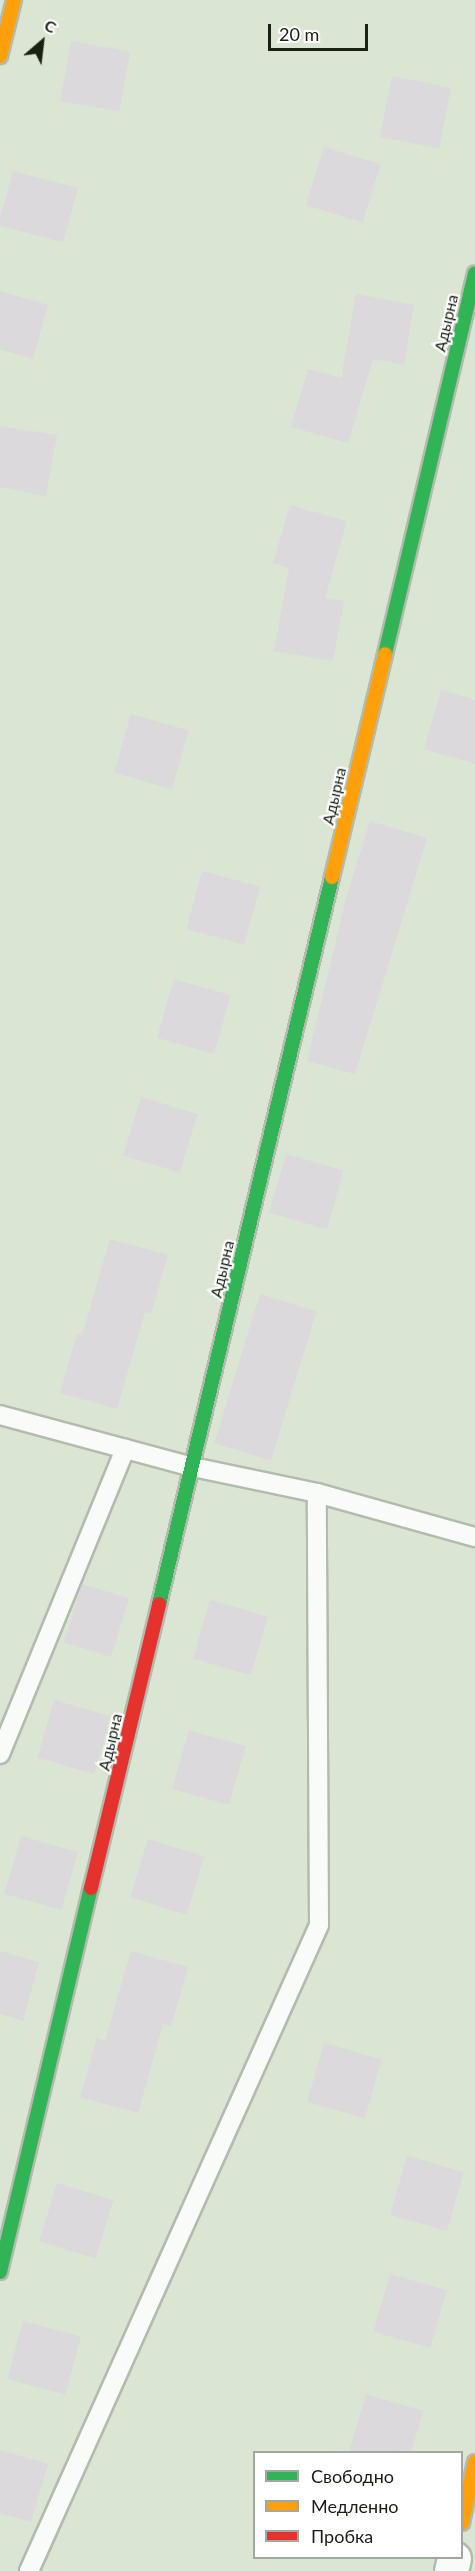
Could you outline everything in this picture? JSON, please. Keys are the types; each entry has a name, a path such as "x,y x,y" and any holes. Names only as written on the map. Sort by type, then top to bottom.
{"street":[{"path":"0,56 14,0"},
{"name":"Адырна","path":"0,2272 475,274"},
{"path":"463,2518 475,2462"}],"lane":[{"path":"0,1416 193,1467 317,1493 475,1537"},
{"path":"0,1754 125,1449"},
{"path":"29,2571 319,1925 317,1493"}],"building":[{"path":"71,41 130,51 119,111 60,101"},
{"path":"392,76 451,87 439,148 380,137"},
{"path":"324,147 380,164 363,223 306,205"},
{"path":"13,171 78,188 63,242 0,225"},
{"path":"0,291 48,305 33,359 0,349"},
{"path":"356,294 414,305 404,365 373,359 348,443 291,427 308,369 341,378"},
{"path":"0,426 57,435 46,496 0,487"},
{"path":"290,505 347,521 325,598 344,601 333,661 274,651 289,568 273,563"},
{"path":"441,690 475,700 475,764 424,749"},
{"path":"131,714 189,731 172,789 114,773"},
{"path":"370,821 427,838 355,1074 307,1061 346,899"},
{"path":"202,871 260,887 244,944 186,929"},
{"path":"174,979 231,995 214,1054 157,1038"},
{"path":"141,1097 197,1114 180,1173 123,1155"},
{"path":"286,1154 344,1171 327,1229 269,1213"},
{"path":"110,1239 168,1255 151,1314 145,1312 117,1409 60,1393 77,1334 82,1336"},
{"path":"260,1294 316,1311 271,1460 214,1443"},
{"path":"82,1584 129,1598 111,1657 64,1642"},
{"path":"210,1600 268,1617 251,1675 193,1659"},
{"path":"54,1700 111,1716 94,1774 37,1758"},
{"path":"189,1730 246,1746 229,1805 172,1789"},
{"path":"21,1836 78,1852 61,1910 4,1894"},
{"path":"148,1839 204,1856 187,1915 130,1897"},
{"path":"0,1951 39,1962 23,2021 0,2014"},
{"path":"131,1951 188,1967 171,2026 163,2024 138,2113 80,2097 97,2038 105,2041"},
{"path":"324,2043 382,2060 365,2118 307,2102"},
{"path":"407,2156 464,2172 447,2231 390,2215"},
{"path":"57,2183 113,2200 96,2259 39,2241"},
{"path":"390,2274 447,2290 430,2348 373,2332"},
{"path":"23,2321 81,2337 65,2394 7,2379"},
{"path":"366,2394 423,2411 411,2451 349,2451"},
{"path":"0,2450 48,2464 31,2522 0,2513"}],"traffic: fast":[{"path":"385,654 475,274"},
{"path":"159,1604 332,877"},
{"path":"0,2272 91,1888"}],"traffic: slow":[{"path":"0,56 14,0"},
{"path":"332,877 385,654"},
{"path":"463,2518 475,2462"}],"traffic: jam":[{"path":"91,1888 159,1604"}]}
